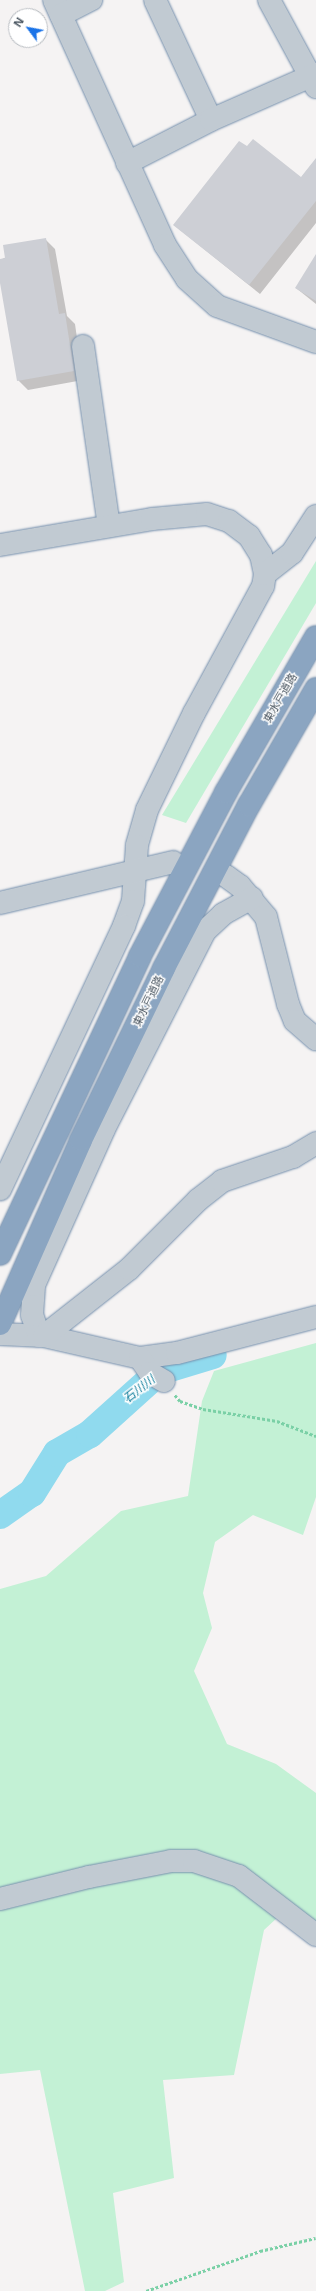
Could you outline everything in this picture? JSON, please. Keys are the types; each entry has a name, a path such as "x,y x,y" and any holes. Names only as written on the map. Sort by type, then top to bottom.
{"highway":[{"name":"東水戸道路","path":"0,1254 177,869 226,792 316,637"},
{"name":"東水戸道路","path":"0,1324 81,1140 218,880 316,689"}],"street":[{"path":"91,0 57,7 165,245 203,297 237,316 316,342"},
{"path":"155,0 211,120"},
{"path":"127,163 211,120 314,79 269,0"},
{"path":"83,346 109,526"},
{"path":"0,544 186,514 218,516 249,536 261,555 265,574 263,586 194,713 147,810 140,830 133,901 124,926 0,1189"},
{"path":"265,574 292,553 316,516"},
{"path":"0,903 135,870 177,869"},
{"path":"218,880 252,898 268,923 288,1004 296,1021 316,1039"},
{"path":"42,1336 32,1315 34,1285 104,1129 205,931 223,914 252,898"},
{"path":"42,1336 129,1269 198,1200 222,1181 293,1157 316,1143"},
{"path":"0,1334 42,1336 151,1371 177,1353 316,1317"},
{"path":"0,1899 89,1877 171,1861 194,1861 238,1876 316,1935"}],"path":[{"path":"151,1371 180,1400 203,1409 277,1421 316,1436"},
{"path":"146,2291 260,2251 316,2238"}],"green space":[{"path":"316,561 316,603 186,823 162,815"},
{"path":"316,1343 316,1497 303,1535 253,1515 215,1542 203,1593 212,1628 194,1671 227,1744 276,1764 316,1793 316,1925 291,1905 264,1930 234,2075 163,2080 174,2178 113,2193 124,2282 105,2291 85,2291 40,2070 0,2074 0,1589 46,1576 121,1511 188,1496 202,1401 214,1371"}],"building":[{"path":"253,139 301,177 316,158 316,201 249,285 173,225 239,141 247,146"},
{"path":"46,238 59,314 65,313 74,371 17,381 0,283 0,259 5,258 3,245"},
{"path":"316,254 316,301 295,288"}],"waterway":[{"name":"石川川","path":"0,1515 32,1493 57,1453 90,1434 160,1371 213,1355"}]}
